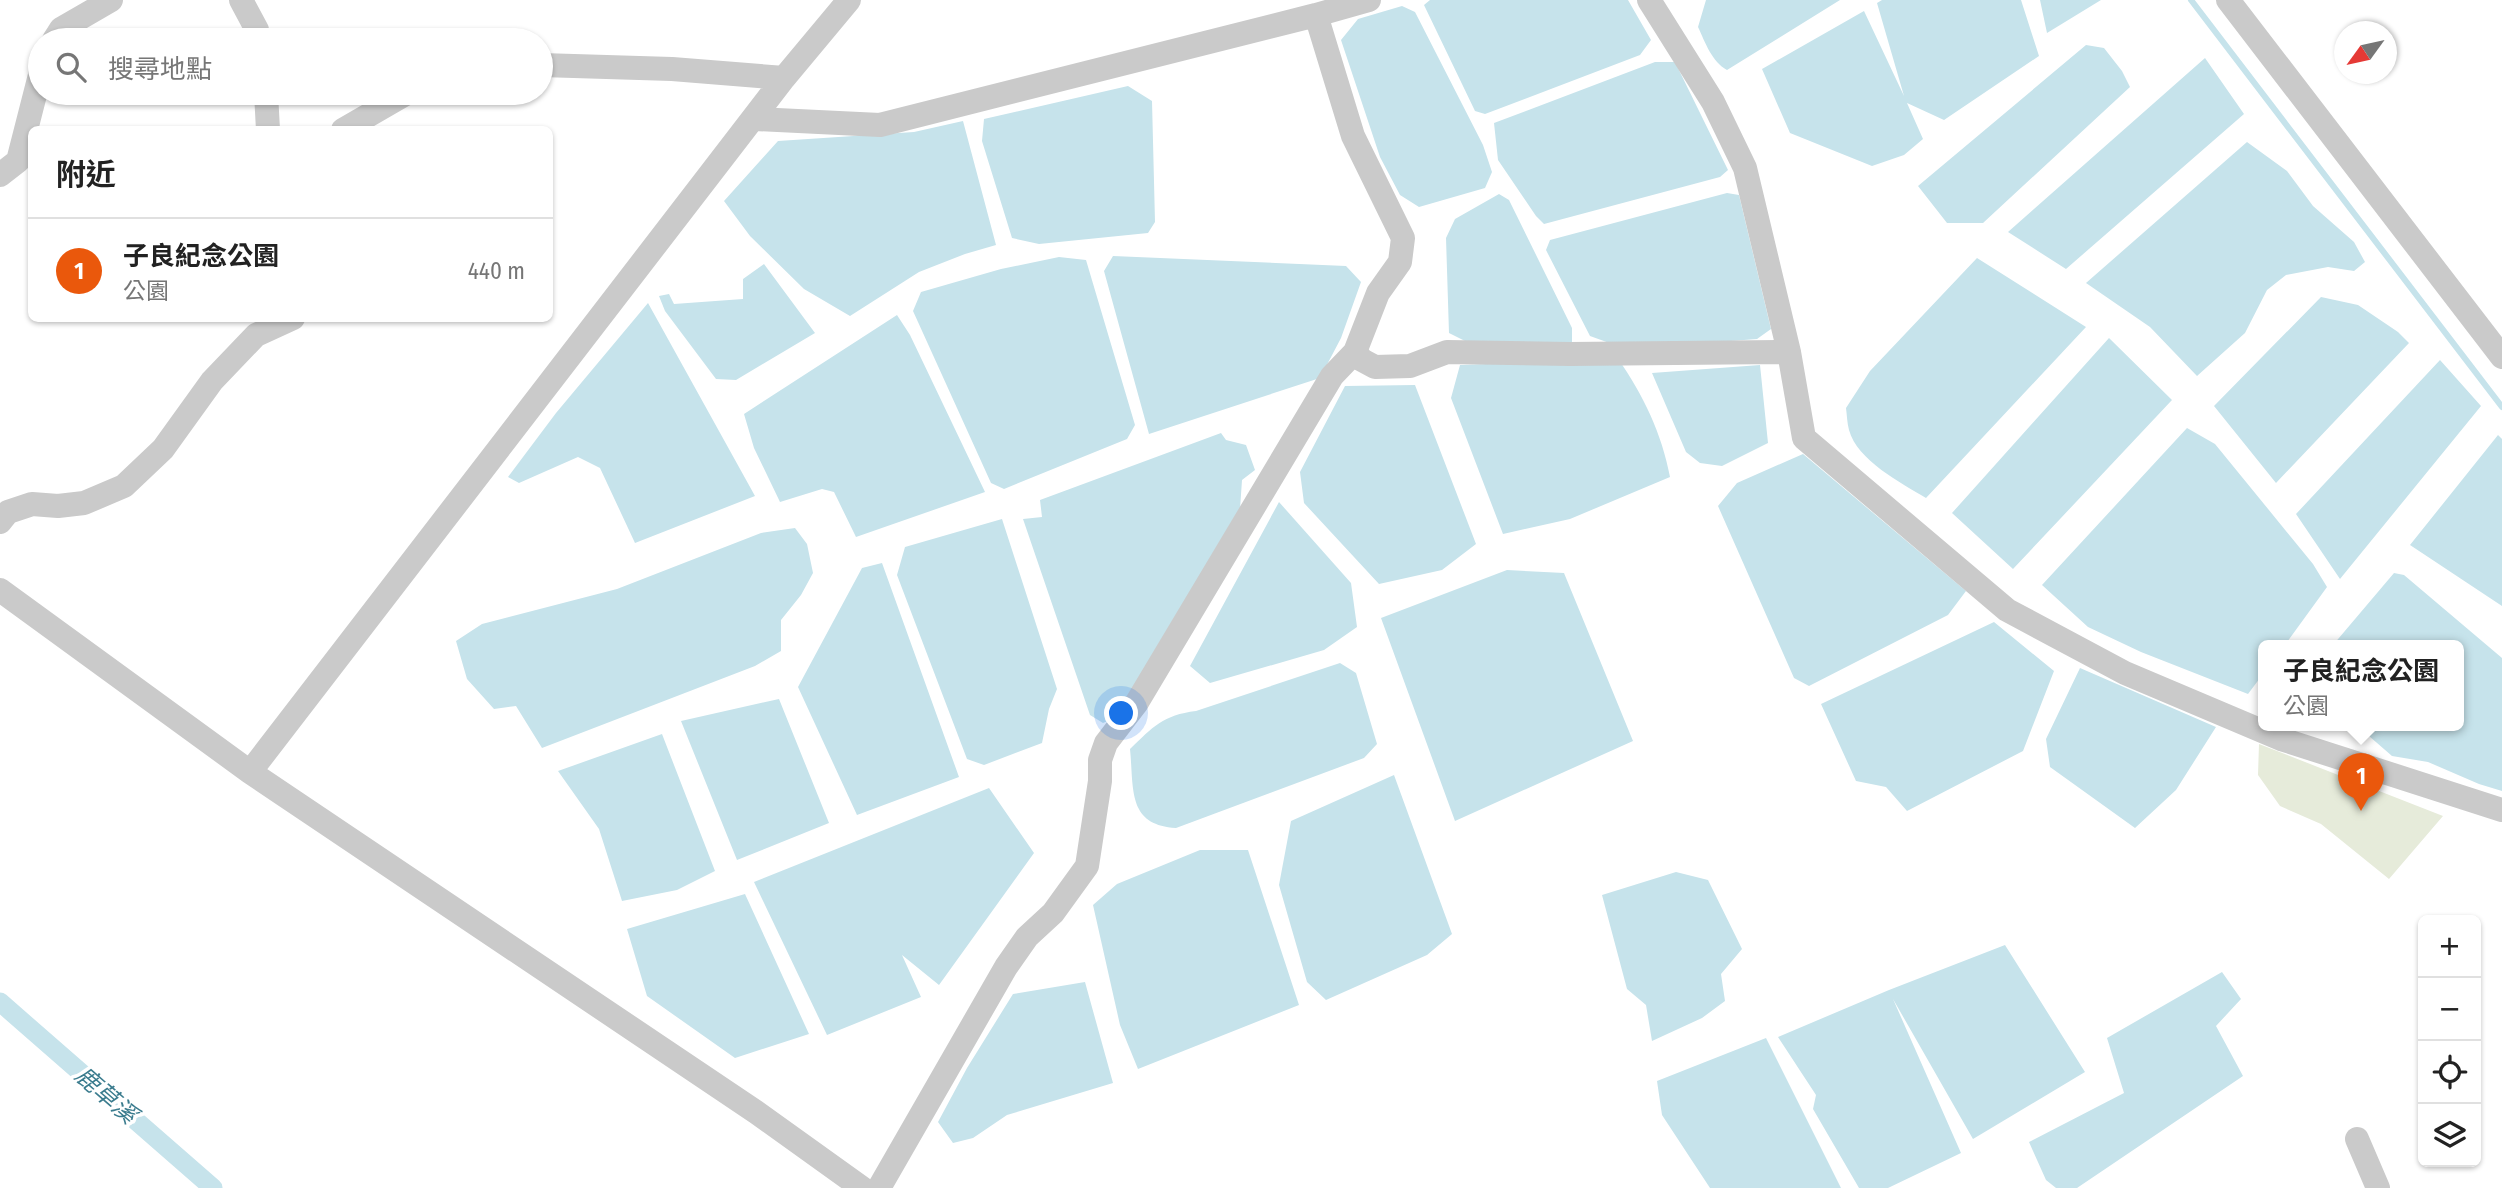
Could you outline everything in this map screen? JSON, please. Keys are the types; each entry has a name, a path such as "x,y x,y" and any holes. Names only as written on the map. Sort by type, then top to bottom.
{"street":[{"path":"63,28 111,0"},
{"path":"241,0 256,28"},
{"path":"250,772 784,79 849,0"},
{"path":"755,119 880,125 1369,0"},
{"path":"1649,0 1713,102 1745,168 1789,352 1804,438 2007,610 2125,673 2258,729"},
{"path":"2228,0 2502,357"},
{"path":"879,1188 1006,967 1027,937 1053,913 1087,866 1100,780 1100,760 1106,743 1136,704 1332,376 1355,352 1378,293 1400,262 1403,238 1353,136 1316,15"},
{"path":"553,65 673,69 784,79"},
{"path":"16,166 32,105"},
{"path":"266,105 268,126"},
{"path":"349,126 386,105"},
{"path":"0,522 8,512 32,504 58,506 84,503 124,486 163,449 212,380 256,335 284,322"},
{"path":"1355,352 1362,360 1375,367 1410,366 1447,352 1789,352"},
{"path":"0,590 250,772 756,1111 862,1188"},
{"path":"2262,731 2502,810"},
{"path":"2357,1139 2378,1188"}],"green space":[{"path":"2259,744 2443,816 2389,879 2321,824 2280,806 2258,775"}],"water":[{"path":"1430,0 1628,0 1651,40 1640,55 1485,114 1475,111 1424,5"},
{"path":"1706,0 1840,0 1727,70 1713,57 1698,27"},
{"path":"1882,0 2021,0 2039,56 1944,120 1907,103 1923,139 1904,155 1872,166 1790,133 1762,69 1864,11 1904,96 1877,3"},
{"path":"2040,0 2101,0 2047,33"},
{"path":"1402,6 1415,12 1483,145 1492,172 1485,188 1419,207 1400,195 1380,157 1341,40 1358,19"},
{"path":"2086,45 2104,48 2122,71 2130,87 1983,223 1947,223 1918,186"},
{"path":"2205,58 2244,114 2066,269 2008,232"},
{"path":"1655,62 1675,62 1728,170 1720,177 1544,224 1498,160 1494,123"},
{"path":"1128,86 1152,101 1155,222 1148,233 1039,244 1012,238 982,141 984,119"},
{"path":"963,121 996,245 919,272 850,316 804,289 750,236 724,201 778,141 914,132"},
{"path":"2247,142 2287,171 2313,206 2354,242 2365,262 2354,271 2328,267 2286,275 2267,290 2245,333 2197,376 2150,327 2086,283"},
{"path":"1727,193 1739,195 1771,329 1757,339 1626,349 1590,336 1546,250 1550,240"},
{"path":"1499,194 1509,200 1572,328 1572,342 1467,342 1449,333 1446,238 1455,219"},
{"path":"1113,256 1346,266 1361,282 1341,338 1320,378 1149,434 1104,271"},
{"path":"1059,257 1086,260 1135,425 1127,439 1004,489 991,483 913,311 921,292 1001,269"},
{"path":"1977,258 2086,327 1926,498 1881,470 1861,451 1849,430 1846,408 1870,371"},
{"path":"764,264 815,333 736,380 716,379 665,311 659,296 669,294 674,304 743,299 743,279"},
{"path":"2321,297 2358,305 2398,332 2409,343 2276,483 2214,406"},
{"path":"648,303 755,496 635,543 600,468 578,457 519,483 508,477 556,413"},
{"path":"897,315 910,335 985,492 856,537 834,492 822,489 780,502 754,448 744,414"},
{"path":"2109,338 2172,400 2013,569 1952,513"},
{"path":"1618,359 1636,386 1650,415 1662,445 1670,477 1570,519 1503,534 1451,398 1460,365"},
{"path":"2440,360 2481,406 2340,579 2296,514"},
{"path":"1760,365 1768,443 1722,466 1700,463 1686,452 1652,373"},
{"path":"1415,385 1476,544 1442,570 1379,584 1304,503 1300,472 1345,386"},
{"path":"2187,428 2215,444 2313,564 2327,587 2289,640 2258,640 2258,681 2248,694 2141,652 2088,627 2042,585"},
{"path":"1221,433 1226,440 1246,445 1255,470 1242,480 1240,509 1115,718 1103,723 1090,715 1023,519 1042,517 1040,500"},
{"path":"2498,435 2502,439 2502,606 2410,545"},
{"path":"1803,454 1966,591 1948,615 1809,686 1794,678 1718,506 1737,483"},
{"path":"1279,502 1351,583 1357,627 1324,650 1210,683 1190,666"},
{"path":"1002,519 1057,689 1049,709 1042,743 984,765 967,759 897,575 905,547"},
{"path":"795,528 807,544 813,573 801,595 781,620 781,651 755,666 542,748 516,706 494,709 467,679 456,641 482,624 617,589 761,533"},
{"path":"882,563 959,777 857,815 798,687 862,568"},
{"path":"1507,570 1564,573 1633,741 1455,821 1381,618"},
{"path":"2394,573 2404,575 2502,658 2502,791 2428,762 2392,756 2369,736 2358,731 2464,731 2464,640 2337,640"},
{"path":"1994,622 2054,671 2023,751 1907,811 1886,787 1856,781 1821,704"},
{"path":"1340,663 1356,673 1377,744 1364,758 1176,828 1149,820 1141,812 1133,791 1130,749 1152,728 1175,716"},
{"path":"2080,668 2216,727 2176,790 2135,828 2050,767 2046,739"},
{"path":"779,699 829,823 737,860 681,721"},
{"path":"662,734 715,871 677,890 622,901 599,829 558,771"},
{"path":"1394,775 1452,934 1427,955 1326,1000 1307,982 1279,885 1291,821"},
{"path":"989,788 1034,853 939,985 902,955 921,997 827,1035 754,882"},
{"path":"1200,850 1248,850 1299,1005 1138,1069 1120,1025 1093,905 1117,884"},
{"path":"1676,872 1708,880 1742,949 1721,974 1725,1001 1702,1018 1652,1041 1646,1005 1627,989 1602,895"},
{"path":"745,894 809,1034 735,1058 647,996 627,929"},
{"path":"2005,945 2085,1072 1973,1139 1893,999 1961,1153 1888,1188 1859,1188 1813,1109 1816,1095 1778,1037"},
{"path":"2222,972 2241,999 2216,1026 2243,1076 2077,1188 2056,1188 2046,1180 2029,1142 2124,1093 2107,1038"},
{"path":"1085,982 1113,1083 1007,1115 973,1138 953,1143 938,1122 967,1068 1013,994"},
{"path":"1766,1038 1841,1188 1710,1188 1662,1115 1657,1081"}],"waterway":[{"path":"2191,0 2502,407"},
{"name":"鹿草溪","path":"0,1002 213,1188"}],"place":[{"name":"子良紀念公園","path":"2361,811"}]}
